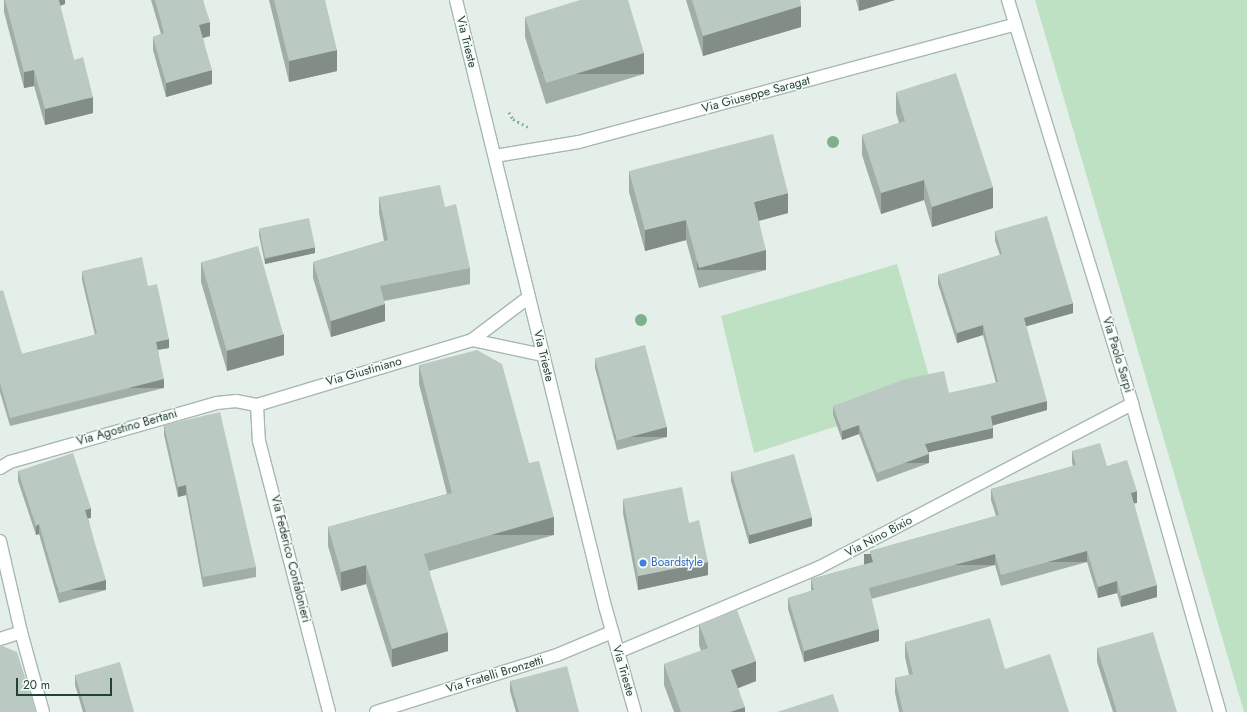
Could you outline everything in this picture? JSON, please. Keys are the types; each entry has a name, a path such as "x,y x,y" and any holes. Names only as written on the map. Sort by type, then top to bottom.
{"street":[{"name":"Via Trieste","path":"456,0 612,632 635,712"},
{"name":"Via Paolo Sarpi","path":"1008,0 1132,404 1220,712"},
{"name":"Via Giuseppe Saragat","path":"495,156 579,142 1015,24"},
{"name":"Via Giustiniano","path":"257,405 472,340 529,297"},
{"name":"Via Giustiniano","path":"472,340 543,355"},
{"name":"Via Agostino Bertani","path":"0,468 10,462 216,403 236,401 257,405"},
{"name":"Via Nino Bixio","path":"618,652 820,567 1132,404"},
{"name":"Via Federico Confalonieri","path":"257,405 259,441 328,712"},
{"path":"0,541 21,632 43,712"},
{"path":"0,639 21,632"},
{"name":"Via Fratelli Bronzetti","path":"376,712 557,655 612,632"}],"path":[{"path":"507,108 513,119 533,130"}],"green space":[{"path":"1035,0 1247,0 1247,712 1244,712"},
{"path":"897,264 931,383 833,415 837,426 754,453 721,316"}],"building":[{"path":"5,0 59,0 74,60 83,57 93,97 45,109 34,70 24,72"},
{"path":"155,0 203,0 210,22 199,25 212,70 166,83 153,37 164,33"},
{"path":"274,0 325,0 337,50 289,61"},
{"path":"580,0 628,0 644,53 546,83 525,17"},
{"path":"692,0 800,0 801,6 703,36"},
{"path":"956,73 993,187 932,207 924,180 881,193 862,135 905,121 896,92"},
{"path":"773,134 788,193 754,202 766,250 699,268 686,220 645,230 629,171"},
{"path":"440,185 445,207 456,204 470,268 380,286 385,304 331,321 313,262 388,240 379,197"},
{"path":"1047,216 1073,303 1024,318 1047,401 991,416 993,428 925,444 929,454 877,473 859,425 842,431 833,406 905,379 944,371 949,393 998,382 983,325 957,333 938,275 1002,254 995,231"},
{"path":"309,218 315,247 265,258 259,229"},
{"path":"258,246 283,334 227,351 201,262"},
{"path":"142,257 148,286 157,284 169,339 156,342 164,379 10,418 0,383 0,291 3,290 22,354 97,334 82,271"},
{"path":"645,345 667,427 617,441 595,358"},
{"path":"477,350 502,364 529,463 539,461 554,517 424,554 448,632 392,649 366,565 341,572 328,527 452,493 419,365"},
{"path":"220,412 256,567 203,577 186,485 178,487 164,425"},
{"path":"1100,443 1107,466 1127,460 1137,491 1131,493 1157,585 1121,596 1117,581 1098,587 1087,551 1001,575 995,554 869,588 879,629 804,651 788,598 814,590 811,579 873,562 870,551 999,515 991,489 1076,465 1072,451"},
{"path":"73,453 91,508 85,510 106,580 59,593 39,524 36,526 18,471"},
{"path":"794,454 812,517 750,535 732,472"},
{"path":"682,487 689,523 699,520 708,562 638,576 623,499"},
{"path":"737,610 756,661 731,670 745,707 730,712 681,712 664,664 708,648 699,624"},
{"path":"990,618 1005,669 1050,654 1069,712 903,712 895,678 913,674 905,642"},
{"path":"1153,632 1177,712 1117,712 1097,648"},
{"path":"0,645 17,652 36,712 0,712"},
{"path":"120,662 134,712 86,712 75,675"},
{"path":"567,666 579,712 519,712 510,681"},
{"path":"833,694 839,712 777,712"}],"place":[{"name":"Boardstyle","path":"643,563"}]}
